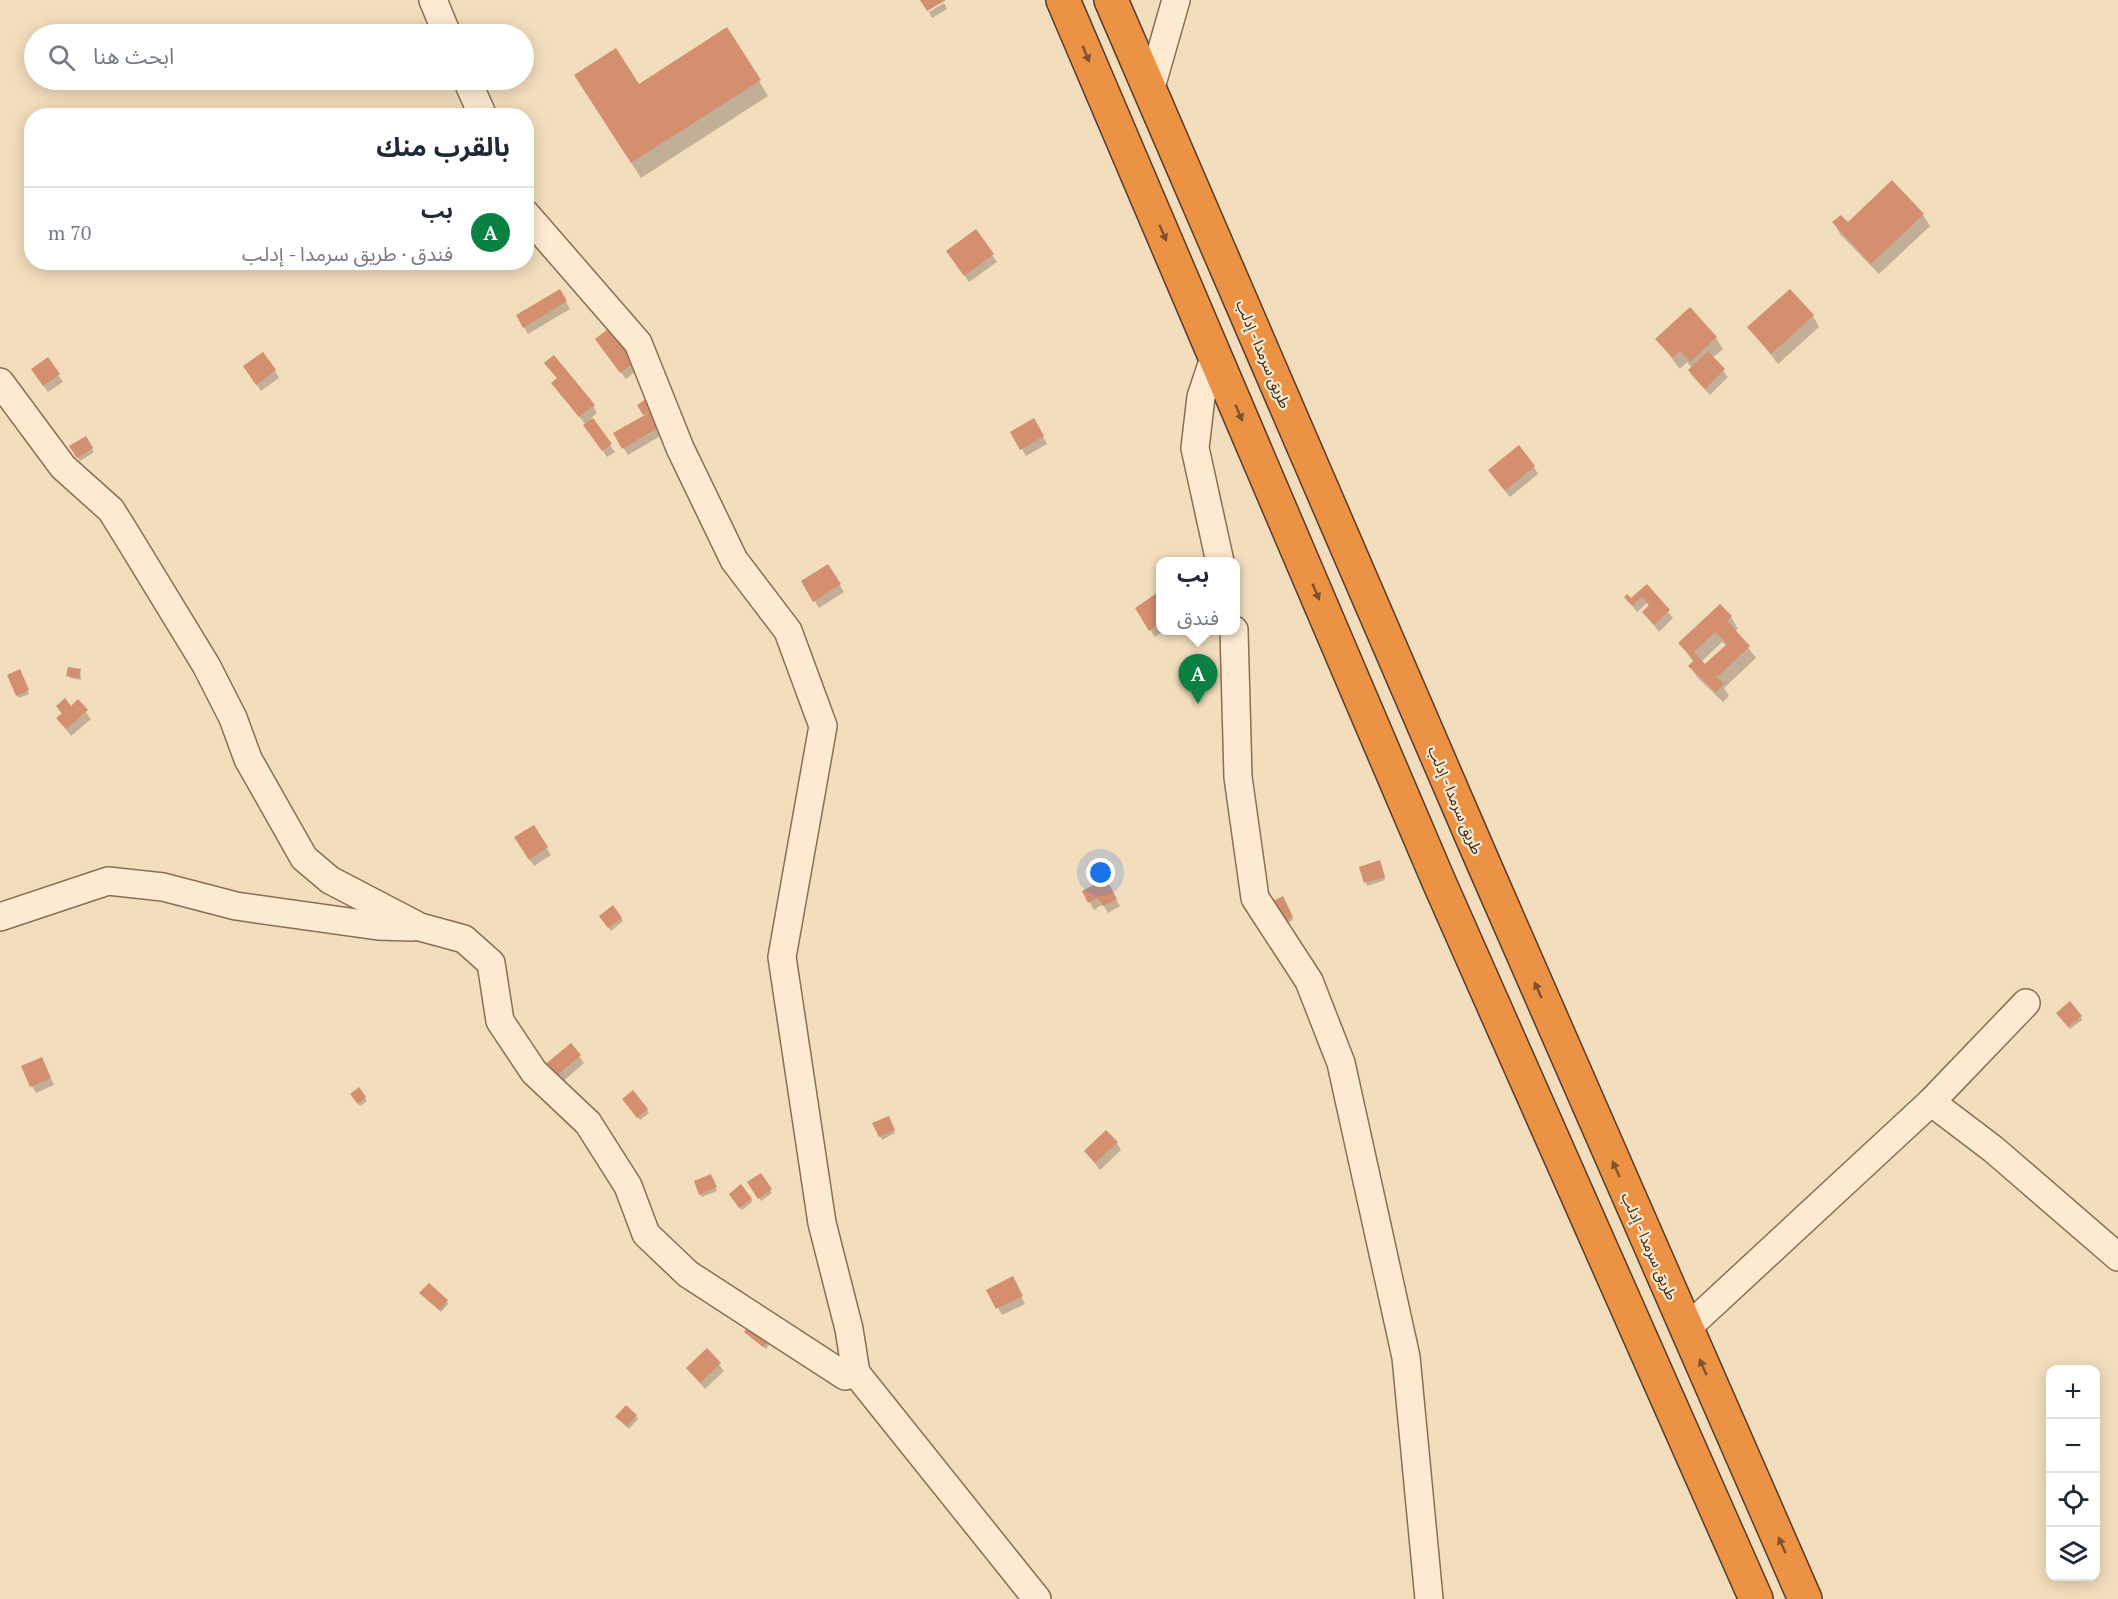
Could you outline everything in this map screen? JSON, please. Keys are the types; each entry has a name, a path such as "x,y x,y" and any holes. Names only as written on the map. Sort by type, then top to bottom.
{"highway":[{"path":"1063,0 1439,882 1756,1599"},
{"name":"طريق سرمدا - إدلب","path":"1111,0 1482,860 1805,1599"},
{"path":"1439,882 1482,860"}],"street":[{"path":"433,0 443,24"},
{"path":"1150,91 1176,0"},
{"path":"471,90 479,108"},
{"path":"534,223 638,343 680,448 734,560 788,631 824,726 782,957 822,1223 849,1329 856,1373 1037,1599"},
{"path":"1215,355 1201,397 1196,448 1219,557"},
{"path":"0,382 63,467 111,510 206,665 233,718 248,759 303,858 330,880 420,927 464,939 491,963 500,1021 534,1072 588,1123 628,1186 646,1234 688,1274 845,1376 856,1373"},
{"path":"1235,635 1238,777 1255,898 1309,981 1341,1063 1406,1358 1429,1599"},
{"path":"0,918 108,881 163,887 236,906 378,926 420,927"},
{"path":"1686,1329 1931,1102 2026,1003"},
{"path":"1931,1102 1993,1149 2118,1257"}],"building":[{"path":"920,0 946,0 927,11"},
{"path":"727,27 761,80 631,163 574,75 616,48 639,84"},
{"path":"1892,180 1924,214 1871,264 1832,222 1841,215 1848,222"},
{"path":"976,229 994,254 964,276 946,251"},
{"path":"560,289 567,301 523,328 516,315"},
{"path":"1790,289 1814,315 1771,354 1747,327"},
{"path":"1690,307 1717,337 1690,362 1680,351 1673,358 1655,339"},
{"path":"613,325 639,359 620,373 595,339"},
{"path":"1708,351 1725,369 1705,389 1688,370"},
{"path":"263,352 276,370 256,385 243,366"},
{"path":"554,355 595,405 579,417 551,383 557,378 544,363"},
{"path":"48,357 60,374 43,386 31,369"},
{"path":"646,399 652,409 643,415 637,405"},
{"path":"650,412 659,427 622,449 613,433"},
{"path":"593,418 612,444 602,451 583,425"},
{"path":"1034,418 1044,436 1020,450 1010,432"},
{"path":"86,436 93,448 77,458 69,446"},
{"path":"1519,445 1535,466 1505,491 1488,470"},
{"path":"828,564 841,584 813,602 801,581"},
{"path":"1647,584 1670,610 1654,625 1642,612 1649,605 1642,597 1632,606 1624,597 1627,594 1631,598"},
{"path":"1156,594 1156,627 1149,631 1135,608"},
{"path":"1720,604 1732,616 1727,621 1750,646 1717,677 1724,684 1716,692 1688,666 1694,660 1678,643","holes":["1715,632 1727,644 1705,664 1694,652"]},
{"path":"68,667 81,669 79,678 66,676"},
{"path":"20,669 29,690 16,696 7,675"},
{"path":"65,698 71,706 78,699 88,710 66,729 56,718 62,713 56,706"},
{"path":"534,825 548,847 529,860 514,837"},
{"path":"1380,860 1385,877 1364,883 1359,867"},
{"path":"1106,878 1117,899 1103,906 1098,898 1088,903 1082,891"},
{"path":"1283,896 1293,917 1282,923 1271,902"},
{"path":"613,905 622,918 608,928 599,916"},
{"path":"2070,1001 2082,1016 2068,1027 2056,1013"},
{"path":"571,1043 581,1055 553,1079 542,1067"},
{"path":"42,1057 51,1078 30,1087 21,1066"},
{"path":"359,1087 366,1097 358,1104 350,1094"},
{"path":"633,1090 648,1109 637,1118 622,1099"},
{"path":"889,1116 895,1130 879,1137 872,1123"},
{"path":"1106,1130 1118,1142 1095,1163 1084,1151"},
{"path":"761,1173 772,1189 758,1199 747,1182"},
{"path":"711,1174 717,1187 699,1195 694,1181"},
{"path":"741,1184 752,1199 739,1208 729,1194"},
{"path":"1013,1276 1023,1296 996,1309 986,1290"},
{"path":"429,1283 448,1300 439,1310 419,1293"},
{"path":"753,1321 772,1335 763,1347 744,1332"},
{"path":"707,1348 721,1363 700,1383 686,1368"},
{"path":"626,1405 637,1415 627,1426 615,1417"}],"place":[{"name":"بب","path":"1198,704"}]}
